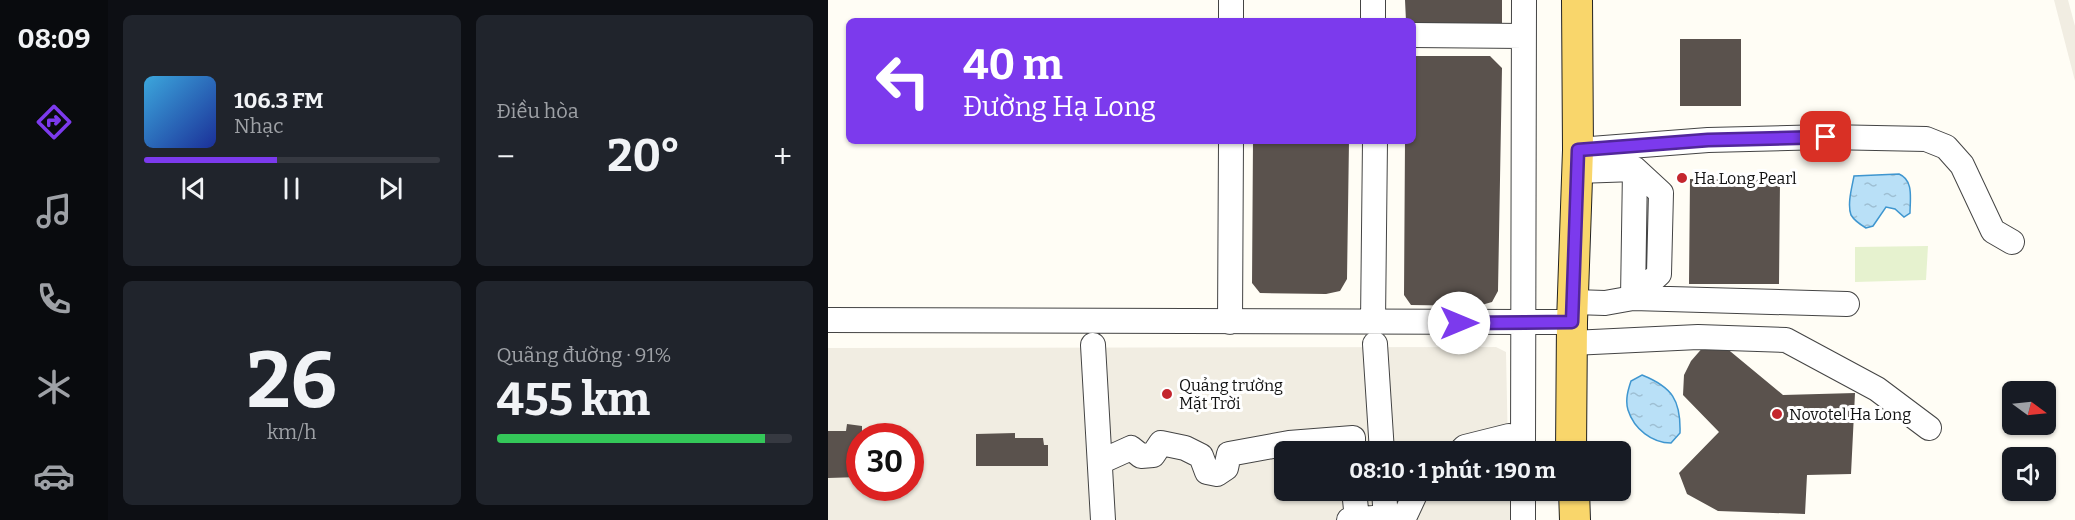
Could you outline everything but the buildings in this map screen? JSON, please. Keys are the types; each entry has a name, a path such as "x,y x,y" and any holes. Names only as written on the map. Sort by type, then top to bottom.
{"main road":[{"path":"1571,441 1572,322 1578,160 1577,0"},
{"path":"1574,501 1575,520"}],"street":[{"path":"1231,18 1232,0"},
{"path":"1373,0 1373,18"},
{"path":"1516,441 1523,323 1524,0"},
{"path":"1416,35 1523,36"},
{"path":"1578,160 1755,139 1826,137 1926,139 1946,147 1962,165 1992,231 2012,242"},
{"path":"1230,322 1231,144"},
{"path":"1375,144 1374,333 1381,441"},
{"path":"1578,160 1635,169 1633,298"},
{"path":"1572,322 1605,303 1633,298 1847,304"},
{"path":"828,320 1230,322 1374,333 1572,322 1698,337 1786,340 1877,389 1929,428"},
{"path":"1093,345 1103,520"},
{"path":"1315,441 1353,438 1353,441"},
{"path":"1100,462 1131,448 1141,456 1153,455 1161,443 1185,448 1202,456 1207,472 1216,474 1226,468 1228,454 1274,447"},
{"path":"1354,501 1353,519 1391,519 1407,501"},
{"path":"1387,501 1391,519"},
{"path":"1522,501 1523,520"}],"green space":[{"path":"1928,246 1926,280 1855,282 1855,247"}],"shaded area":[{"path":"2054,0 2068,0 2075,26 2075,81"},
{"name":"Quảng trường Mặt Trời","path":"1496,347 1506,352 1508,441 1274,441 1274,501 1510,501 1510,520 828,520 828,348"}],"water":[{"path":"1899,174 1909,185 1910,213 1904,217 1895,209 1886,207 1873,226 1866,228 1856,221 1851,215 1850,206 1854,176"},
{"path":"1642,375 1661,384 1673,396 1676,403 1680,433 1671,443 1657,441 1645,434 1639,429 1628,410 1627,395 1631,381"}],"place":[{"name":"Ha Long Pearl","path":"1682,178"},
{"name":"Quảng trường Mặt Trời","path":"1167,394"},
{"name":"Novotel Ha Long","path":"1777,414"}],"route":[{"path":"1459,323 1572,322 1578,150 1708,140 1826,137"}]}
